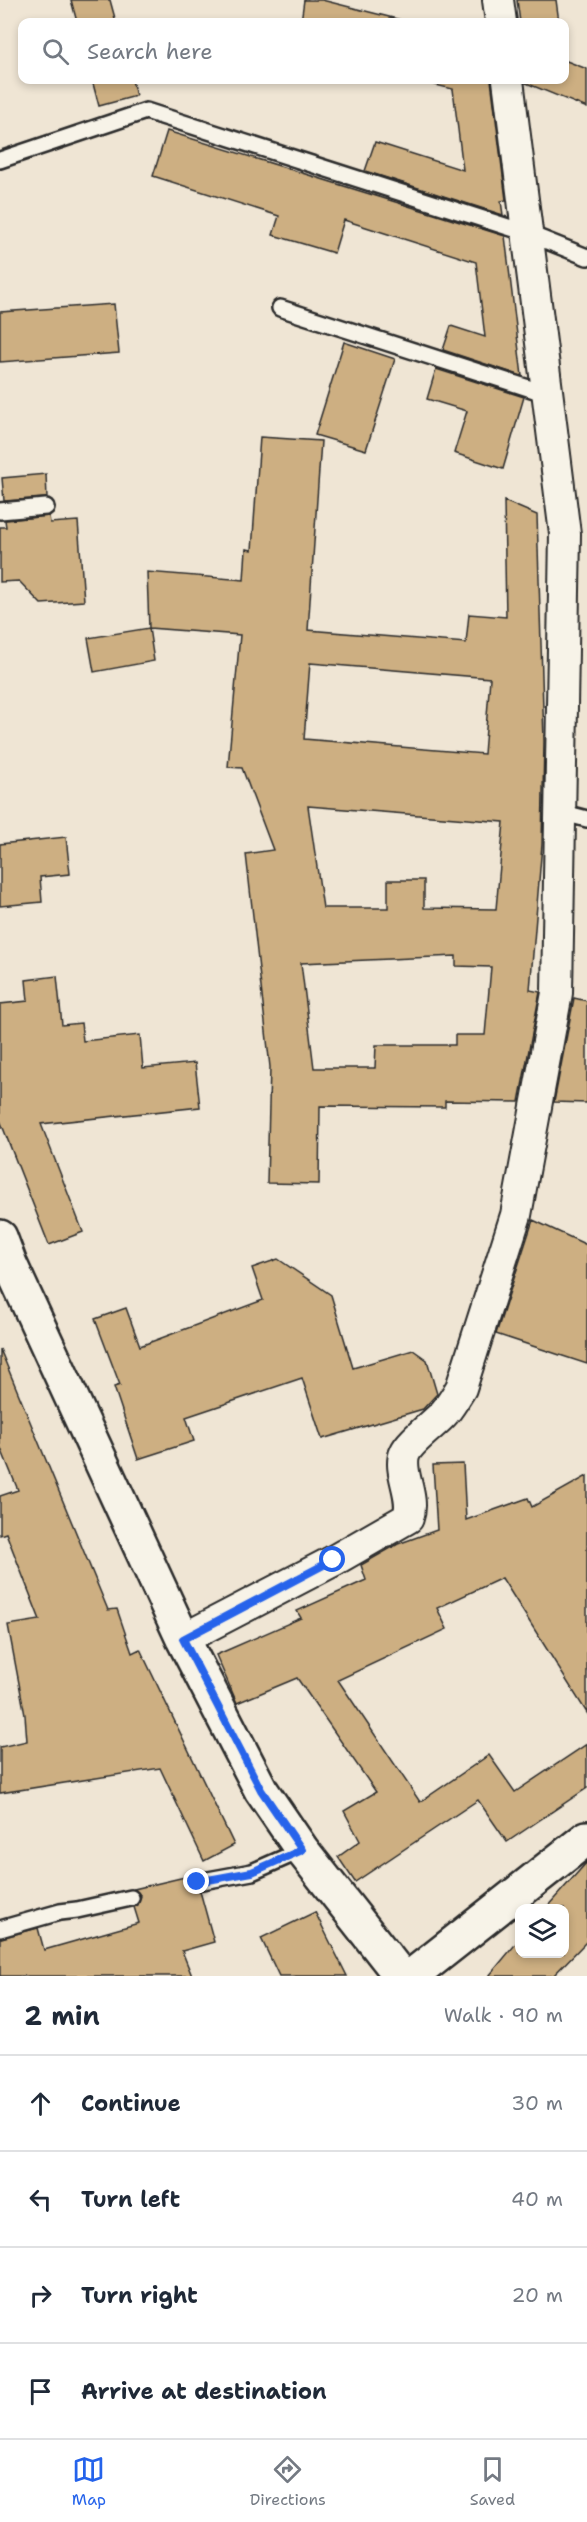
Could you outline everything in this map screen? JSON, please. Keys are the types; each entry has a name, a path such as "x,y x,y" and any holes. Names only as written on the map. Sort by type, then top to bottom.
{"street":[{"path":"498,0 500,18"},
{"path":"183,1639 408,1518 411,1510 410,1491 403,1466 405,1453 446,1412 461,1388 516,1215 557,993 573,816 565,534 508,84"},
{"path":"3,1255 183,1639 261,1790 302,1850 401,1976"},
{"path":"412,1976 587,1838"}],"lane":[{"path":"0,160 146,111 527,233 587,257"},
{"path":"280,308 547,394"},
{"path":"0,511 46,507"},
{"path":"197,1882 252,1872 302,1850"},
{"path":"0,1929 60,1912 131,1898"}],"building":[{"path":"71,0 110,0 115,18 76,18"},
{"path":"304,0 322,0 393,18 302,18"},
{"path":"517,0 556,0 558,18 519,18"},
{"path":"569,62 587,69 587,108 528,84 569,84"},
{"path":"93,84 133,84 136,96 99,106"},
{"path":"431,84 492,84 506,200 501,201 503,215 365,171 375,142 463,170 453,89"},
{"path":"167,131 505,236 522,376 443,350 451,326 485,337 476,262 344,220 334,253 273,235 279,216 153,176"},
{"path":"114,304 119,353 0,362 0,312"},
{"path":"344,342 395,359 366,450 315,435"},
{"path":"436,369 524,397 503,469 454,453 467,411 427,399"},
{"path":"260,437 321,441 308,630 466,643 469,614 506,617 504,501 537,515 544,741 542,844 530,990 540,992 519,1102 445,1101 445,1107 320,1106 319,1184 267,1183 270,1067 246,854 273,850 242,768 228,767 240,635 149,628 147,572 244,580 246,549 252,550","holes":["310,663 490,678 484,754 304,739","308,806 504,822 496,909 424,908 424,880 388,880 388,908 323,908","456,956 456,966 491,967 485,1035 455,1035 455,1045 376,1045 375,1068 314,1068 301,963"]},
{"path":"46,474 47,498 4,501 2,478"},
{"path":"49,516 50,523 78,521 84,601 41,604 19,581 0,582 0,527 6,527 5,520"},
{"path":"149,628 154,661 94,672 88,638"},
{"path":"66,837 70,874 40,877 42,902 0,906 0,844"},
{"path":"57,976 62,1025 81,1023 83,1041 140,1035 143,1068 195,1063 200,1107 41,1124 83,1232 49,1245 0,1120 0,1004 28,1001 26,980"},
{"path":"574,998 587,1001 587,1103 554,1102"},
{"path":"533,1220 587,1245 587,1364 496,1334"},
{"path":"278,1259 331,1295 353,1368 413,1350 427,1360 437,1394 423,1409 322,1439 302,1378 186,1417 194,1441 138,1459 114,1387 120,1385 95,1319 126,1308 140,1346 263,1300 252,1268"},
{"path":"0,1349 108,1610 117,1609 132,1653 140,1649 234,1845 204,1861 160,1768 0,1793 0,1747 27,1741 25,1715 8,1625 40,1620 6,1533 0,1535 0,1496 18,1490 0,1446"},
{"path":"463,1464 466,1520 528,1498 532,1507 587,1476 587,1713 502,1578 437,1608 447,1629 338,1680 420,1802 489,1755 515,1792 587,1744 587,1788 507,1842 478,1800 355,1882 338,1857 360,1841 344,1811 376,1792 297,1678 237,1703 216,1655 301,1618 297,1611 366,1580 361,1565 398,1544 437,1530 433,1465"},
{"path":"587,1862 587,1941 553,1976 489,1976 515,1945 515,1958 569,1958 569,1904 550,1904"},
{"path":"189,1876 187,1883 189,1888 200,1891 214,1942 182,1951 192,1976 0,1976 0,1938 38,1928 44,1950 139,1923 134,1907 138,1905 141,1896 134,1889"},
{"path":"315,1912 347,1976 279,1976 261,1938"}],"route":[{"path":"197,1882 252,1872 302,1850 261,1790 183,1639 333,1560"}]}
